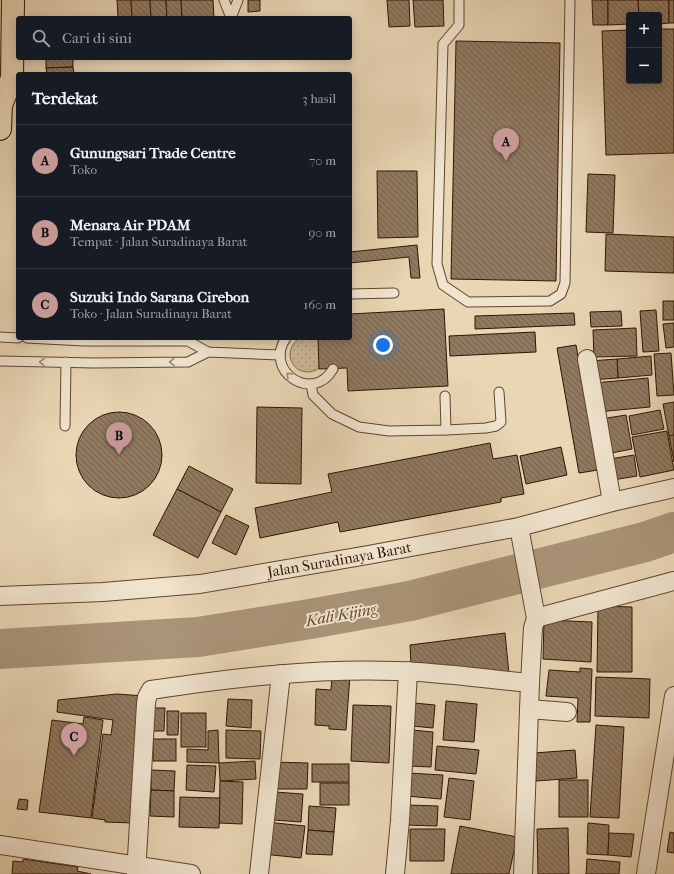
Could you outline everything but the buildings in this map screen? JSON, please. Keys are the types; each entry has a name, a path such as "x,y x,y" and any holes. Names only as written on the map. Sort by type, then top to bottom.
{"main road":[{"path":"0,129 0,103 12,78 13,0"}],"street":[{"path":"587,359 612,502"},
{"name":"Jalan Suradinaya Barat","path":"0,596 103,592 200,584 519,528 612,502 674,488"},
{"path":"519,528 535,611 530,684 523,874"},
{"path":"535,611 674,581"},
{"path":"136,870 146,704 147,697 151,690 220,680 326,671 408,671 530,684"},
{"path":"395,874 400,820 408,671"},
{"path":"259,874 281,674"},
{"path":"646,874 674,696"},
{"path":"529,709 567,712"},
{"path":"0,845 136,870 191,874"}],"lane":[{"path":"224,0 230,16"},
{"path":"232,16 238,0"},
{"path":"459,0 459,25 443,44 437,264 443,285 468,302 550,301 561,294 565,283 570,0"},
{"path":"352,294 394,293"},
{"path":"0,337 16,338"},
{"path":"65,340 188,341 208,352 280,355"},
{"path":"285,340 281,346 281,362 284,370 295,381 311,384 320,382 327,377 333,368"},
{"path":"0,361 188,362 208,352"},
{"path":"65,426 66,362"},
{"path":"311,384 313,395 332,414 359,427 388,431 446,430 496,426 501,422 499,392"},
{"path":"445,396 446,430"}],"shaded area":[{"path":"298,340 321,341 321,367 313,371 305,372 298,369 290,358 290,351 293,344"}],"waterway":[{"name":"Kali Kijing","path":"0,649 198,637 310,619 410,601 645,542 674,532"}],"place":[{"name":"Gunungsari Trade Centre","path":"506,161"},
{"name":"Menara Air PDAM","path":"119,455"},
{"name":"Suzuki Indo Sarana Cirebon","path":"74,756"}]}
